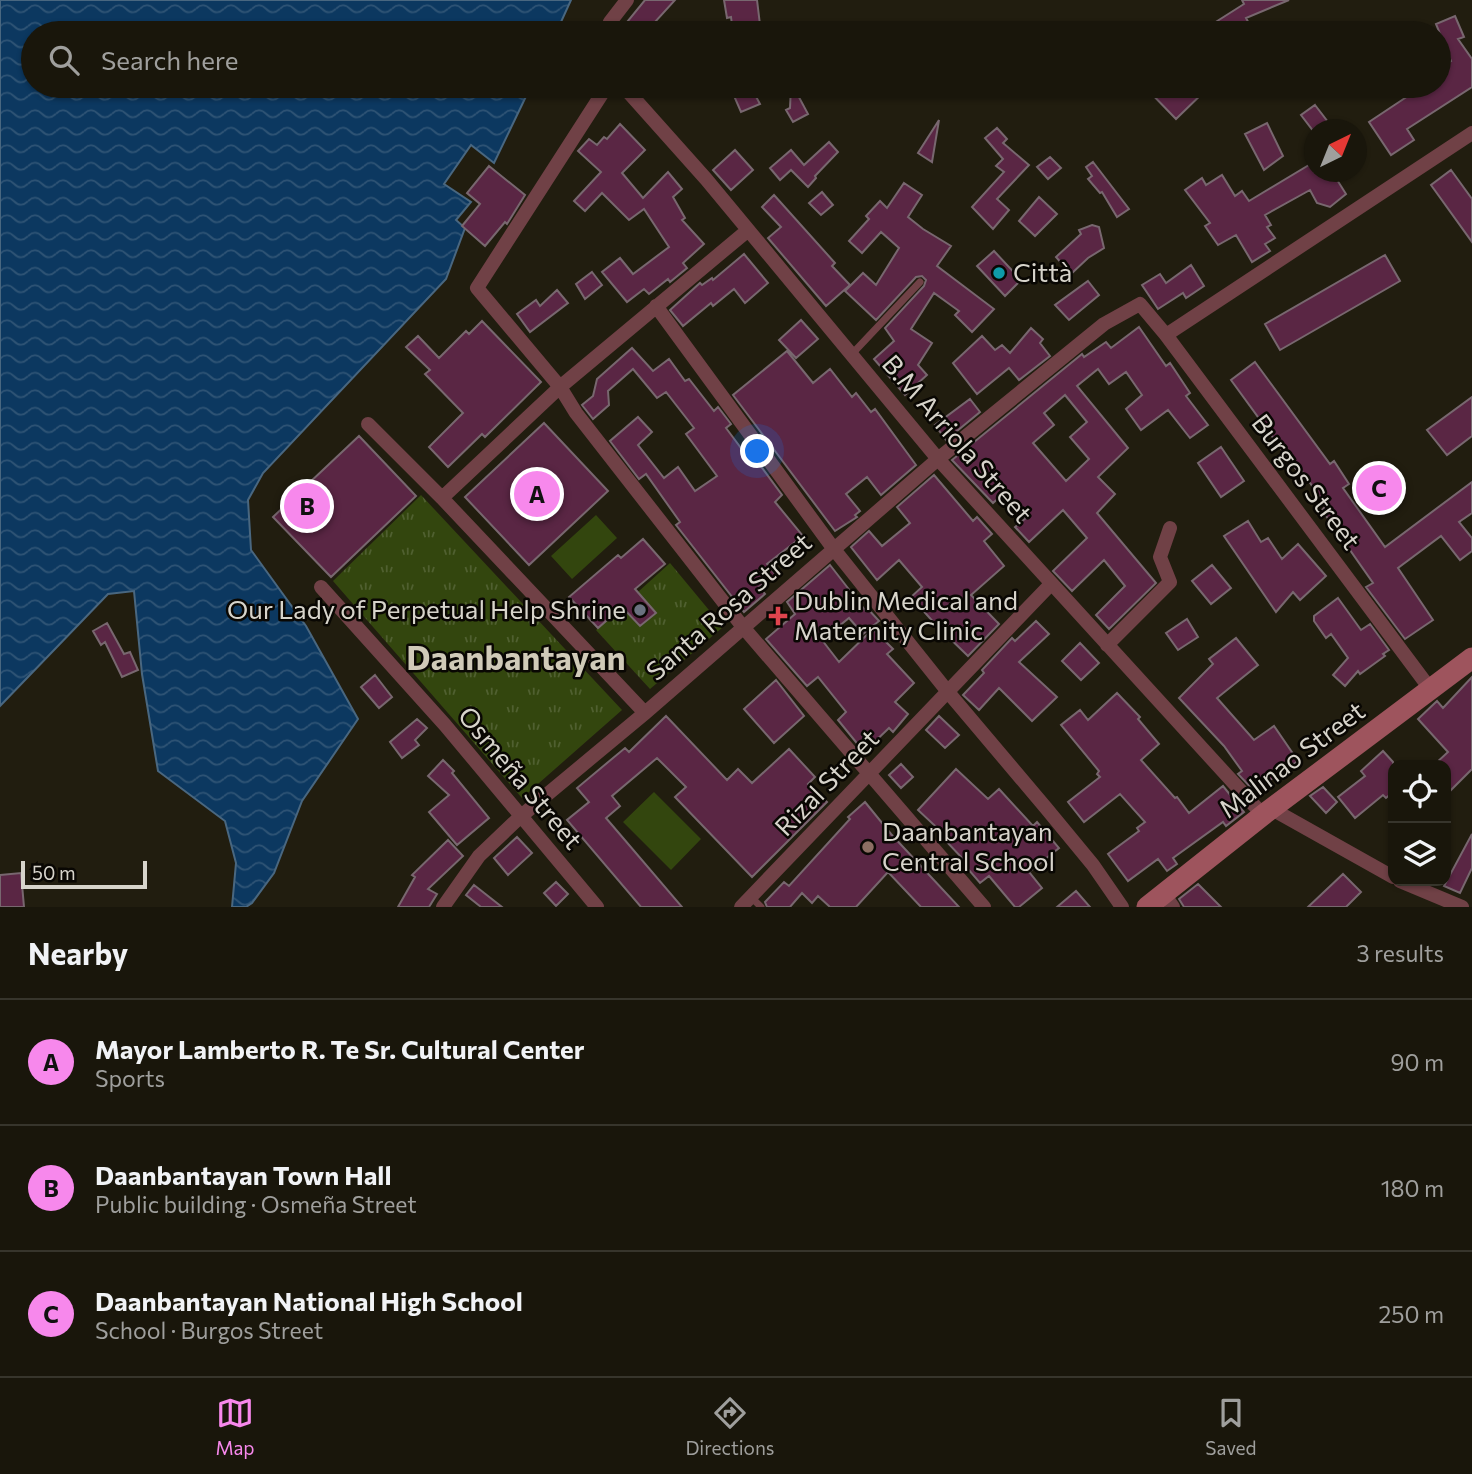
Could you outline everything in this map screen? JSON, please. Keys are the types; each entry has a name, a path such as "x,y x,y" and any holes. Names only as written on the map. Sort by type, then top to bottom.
{"main road":[{"name":"Malinao Street","path":"1161,903 1268,812 1472,658"}],"street":[{"path":"611,21 627,0"},
{"path":"599,98 477,288 560,387 576,413 623,475 743,626 984,907"},
{"name":"B.M Arriola Street","path":"634,98 706,179 937,459 1107,645 1268,812 1388,874"},
{"path":"1166,335 1472,132"},
{"path":"442,498 560,387 747,231"},
{"name":"Burgos Street","path":"1140,304 1431,690"},
{"name":"Santa Rosa Street","path":"443,907 479,856 520,817 645,713 937,459 1104,324 1140,304"},
{"path":"656,306 833,548 948,692 1093,865 1122,907"},
{"path":"368,424 442,498 645,713"},
{"path":"1107,645 1170,582 1160,557 1170,528"},
{"name":"Rizal Street","path":"751,904 1051,584"},
{"name":"Osmeña Street","path":"321,587 445,725 593,906"},
{"path":"1412,886 1462,907"}],"lane":[{"path":"852,354 920,282"}],"green space":[{"path":"421,495 622,710 522,798 333,581"},
{"path":"596,515 617,538 572,579 551,556"},
{"path":"670,563 723,627 650,689 596,630"},
{"path":"654,792 701,839 671,870 623,822"}],"water":[{"path":"0,0 571,0 561,21 21,21 21,98 525,98 494,163 471,145 444,184 471,202 456,220 465,228 446,279 263,473 248,500 251,550 306,626 358,719 302,801 274,873 252,903 246,907 232,907 236,863 225,821 158,771 142,674 134,591 108,594 0,706"}],"building":[{"path":"645,0 675,0 656,21 628,21"},
{"path":"724,0 757,0 760,21 732,21 731,17 727,18"},
{"path":"1242,0 1289,0 1246,18 1248,21 1217,21 1244,4"},
{"path":"1455,16 1464,37 1458,39 1472,59 1472,87 1407,129 1414,140 1391,155 1369,122 1405,98 1451,98 1451,21 1443,21"},
{"path":"735,98 757,98 760,104 741,112"},
{"path":"790,98 799,98 808,114 793,122 786,110 790,108"},
{"path":"1156,98 1198,98 1176,119"},
{"path":"1315,105 1326,119 1304,119 1301,115"},
{"path":"939,120 932,162 918,153"},
{"path":"1267,123 1283,156 1264,170 1245,134"},
{"path":"620,124 645,150 622,173 643,198 668,172 682,189 673,197 685,218 682,220 704,244 683,263 687,268 670,282 668,279 649,294 644,289 627,302 602,272 620,258 633,274 669,247 644,209 629,220 602,193 585,211 574,201 601,172 578,151 589,139 597,145 604,137 607,139"},
{"path":"997,128 1007,139 1003,143 1029,165 997,199 1009,210 993,229 972,207 1004,172 996,166 1003,159 985,138"},
{"path":"829,142 838,152 808,187 791,170 780,180 770,168 791,150 804,165"},
{"path":"735,150 753,170 731,190 713,170"},
{"path":"1050,157 1061,168 1048,179 1037,167"},
{"path":"1093,162 1129,209 1117,217 1102,192 1088,179 1092,176 1086,167"},
{"path":"489,166 525,195 507,224 505,222 485,246 462,226 480,204 467,193"},
{"path":"1304,168 1304,182 1338,182 1346,194 1330,207 1317,203 1310,190 1265,215 1271,225 1267,227 1275,238 1265,244 1270,251 1252,262 1236,235 1218,245 1205,226 1210,223 1185,190 1202,178 1206,185 1222,175 1235,196 1242,191 1249,201"},
{"path":"1451,170 1472,199 1472,242 1431,185"},
{"path":"904,183 922,195 908,217 951,246 937,266 994,309 972,332 955,315 959,311 934,293 911,329 932,343 918,365 927,375 905,395 874,359 894,341 885,328 924,286 926,280 922,276 916,277 876,320 845,291 863,273 876,285 899,248 881,232 862,253 849,241 869,219 866,216 880,201 887,208"},
{"path":"822,192 833,205 821,215 809,203"},
{"path":"774,195 835,263 832,266 850,285 826,306 768,238 781,227 762,207"},
{"path":"1039,197 1057,214 1035,236 1019,221"},
{"path":"1092,225 1099,227 1104,248 1071,274 1056,257 1081,234 1079,230"},
{"name":"Città","path":"994,251 1021,280 1005,296 977,266"},
{"path":"744,254 768,283 745,303 734,289 713,306 711,303 683,326 670,310 700,283 702,285 712,278 713,280"},
{"path":"1385,255 1400,281 1280,350 1265,324"},
{"path":"1191,265 1204,286 1186,298 1183,293 1158,309 1142,285 1160,274 1166,283"},
{"path":"592,272 602,285 585,299 576,284"},
{"path":"1088,281 1099,295 1069,320 1055,305"},
{"path":"557,290 568,303 530,332 517,314 536,300 540,306"},
{"path":"801,320 818,339 796,358 779,340"},
{"path":"482,321 541,382 485,437 482,434 448,467 429,447 463,413 425,374 430,370 406,347 418,336 439,358 466,331 469,334"},
{"path":"1139,327 1166,366 1170,363 1190,393 1186,396 1208,425 1190,438 1168,410 1141,430 1126,409 1142,395 1126,372 1109,384 1098,369 1077,386 1128,448 1098,477 1115,494 1097,513 1156,583 1109,629 1096,615 1125,586 1104,560 1072,591 1053,571 1087,538 1063,510 1029,542 1015,527 1026,518 1004,493 993,503 952,460 1082,354 1084,357 1106,342 1111,348","holes":["1065,395 1087,422 1070,437 1089,459 1066,481 1033,443 1054,425 1044,413"]},
{"path":"1031,328 1043,339 1040,343 1050,356 1019,380 1009,368 977,394 953,363 982,336 995,350 1002,345 1010,353"},
{"path":"632,348 653,371 669,359 685,381 689,379 714,411 718,407 731,424 726,428 753,464 757,461 782,495 775,502 803,536 767,564 776,575 759,587 765,594 744,612 676,525 680,522 646,474 639,479 610,441 638,417 652,432 638,445 664,478 678,467 695,491 717,476 686,434 694,428 666,392 657,398 633,369 608,391 609,405 593,419 582,405 593,396 597,379"},
{"path":"787,351 813,383 830,369 852,397 856,393 871,412 875,409 916,465 881,495 867,477 846,494 860,511 855,515 857,517 835,531 733,395"},
{"path":"1255,362 1330,464 1334,461 1349,484 1343,488 1385,547 1472,482 1472,513 1459,522 1472,538 1472,551 1460,560 1441,536 1398,568 1433,620 1405,639 1366,587 1373,583 1322,510 1326,506 1231,380"},
{"path":"1472,397 1472,436 1447,455 1427,430"},
{"path":"970,399 980,412 946,440 935,425"},
{"path":"544,423 608,491 529,565 465,497"},
{"path":"359,436 416,496 331,577 273,517"},
{"path":"1221,447 1244,481 1221,497 1198,463"},
{"path":"934,475 973,521 977,517 992,534 984,541 1004,566 971,595 999,624 968,656 911,597 922,587 899,560 877,580 851,547 869,531 882,546 910,523 897,507"},
{"path":"1248,521 1261,542 1268,538 1282,559 1298,544 1326,576 1300,600 1293,592 1276,612 1224,536"},
{"path":"643,539 665,564 635,589 656,613 640,626 622,607 598,628 569,597 618,555 621,558"},
{"path":"830,565 865,610 867,608 879,621 863,634 849,618 822,640 839,662 873,629 893,649 887,654 914,683 895,702 908,714 893,732 889,728 864,752 838,720 846,712 818,677 807,686 766,639 795,614 787,602"},
{"path":"1212,565 1231,588 1211,604 1192,581"},
{"path":"1338,598 1361,630 1370,624 1389,650 1360,674 1358,671 1345,686 1333,675 1348,658 1331,634 1326,638 1314,621 1314,616"},
{"path":"1187,619 1198,637 1178,650 1166,633"},
{"path":"1036,621 1049,634 1019,662 1057,697 1032,721 999,688 979,710 963,695 1012,638 1015,641"},
{"path":"107,623 124,654 130,652 138,670 122,677 105,642 101,645 93,631"},
{"path":"1236,638 1258,665 1217,698 1254,740 1274,726 1298,761 1254,791 1238,774 1242,771 1224,746 1179,698 1213,664 1209,659"},
{"path":"1080,643 1099,663 1081,680 1062,661"},
{"path":"375,675 392,697 379,708 361,687"},
{"path":"1472,677 1472,769 1451,790 1451,760 1439,760 1448,752 1418,719 1437,701 1443,708"},
{"path":"776,680 804,716 774,743 744,709"},
{"path":"1117,693 1140,717 1138,719 1159,744 1141,760 1189,813 1223,786 1244,812 1226,826 1223,822 1173,858 1177,864 1167,871 1158,859 1128,881 1108,854 1139,831 1137,828 1145,822 1120,794 1084,822 1068,802 1100,777 1097,774 1099,771 1061,725 1080,710 1088,720"},
{"path":"666,716 727,780 738,769 752,783 789,749 815,777 808,784 827,802 752,877 675,797 686,787 657,758 612,796 620,806 606,818 682,907 641,907 567,820 589,802 577,788 625,748 629,752"},
{"path":"939,716 959,735 945,748 926,730"},
{"path":"417,719 427,728 415,740 419,745 402,758 390,742"},
{"path":"1383,751 1391,760 1388,760 1388,796 1386,798 1383,795 1355,818 1338,797 1365,776 1361,771"},
{"path":"443,760 489,818 457,845 429,812 449,795 428,776"},
{"path":"901,764 913,777 901,788 889,775"},
{"path":"956,769 988,799 999,789 1033,826 1037,822 1059,848 1029,872 1042,888 1019,907 1015,907 989,876 980,883 962,862 964,860 944,839 947,837 918,810"},
{"path":"1323,787 1337,802 1326,813 1310,796"},
{"name":"Daanbantayan Central School","path":"865,802 959,907 921,907 888,872 856,907 830,907 818,896 812,903 802,893 790,907 767,907 765,902 784,882 789,886 850,819 848,817"},
{"path":"1472,834 1472,868 1460,893 1444,886 1451,886 1451,873"},
{"path":"517,837 532,853 508,875 494,858"},
{"path":"448,840 463,856 428,889 437,894 429,907 398,907 415,877 412,875"},
{"path":"21,873 24,907 0,907 0,875"},
{"path":"1343,874 1361,892 1346,907 1308,907"},
{"path":"556,882 568,894 556,906 544,893"},
{"path":"1198,884 1221,907 1184,907 1179,899"},
{"path":"474,885 502,907 481,907 466,895"},
{"path":"1076,891 1090,907 1057,907"}],"place":[{"name":"Città","path":"999,273"},
{"name":"Daanbantayan National High School","path":"1379,488"},
{"name":"Mayor Lamberto R. Te Sr. Cultural Center","path":"537,494"},
{"name":"Daanbantayan Town Hall","path":"307,506"},
{"name":"Our Lady of Perpetual Help Shrine","path":"640,610"},
{"name":"Dublin Medical and Maternity Clinic","path":"778,616"},
{"name":"Daanbantayan Central School","path":"868,847"}],"district":[{"name":"Daanbantayan","path":"516,658"}]}
